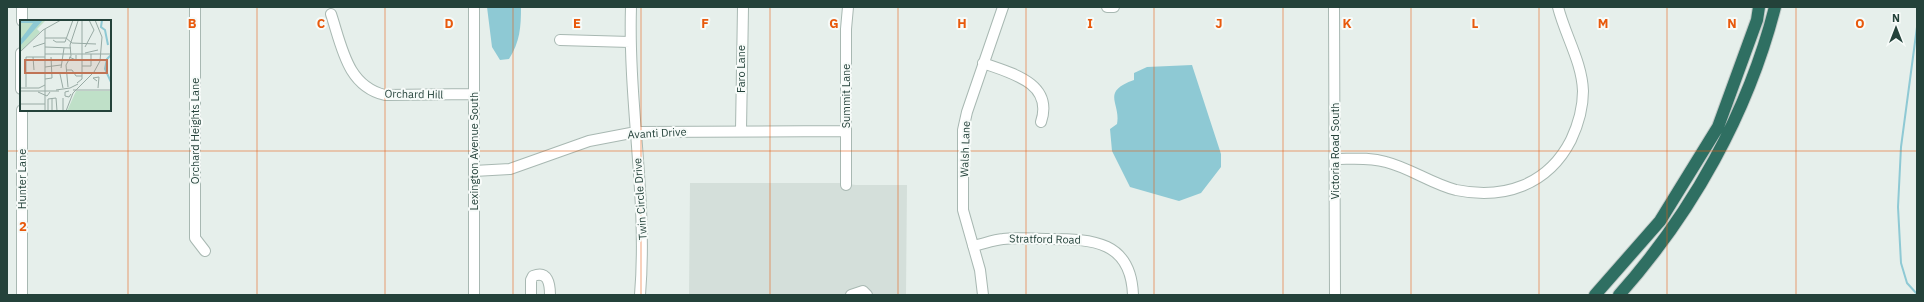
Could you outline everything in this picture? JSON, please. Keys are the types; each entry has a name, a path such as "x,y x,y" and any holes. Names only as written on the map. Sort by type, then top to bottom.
{"highway":[{"path":"1595,295 1660,221 1718,127 1757,20 1759,7"},
{"path":"1619,295 1670,232 1697,192 1744,100 1775,7"}],"street":[{"path":"22,7 22,20"},
{"name":"Orchard Heights Lane","path":"195,7 195,238 206,251"},
{"name":"Lexington Avenue South","path":"474,7 474,295"},
{"name":"Twin Circle Drive","path":"631,7 630,42 643,244 640,295"},
{"name":"Faro Lane","path":"741,130 743,7"},
{"name":"Summit Lane","path":"846,184 846,29 848,7"},
{"name":"Walsh Lane","path":"983,295 980,270 963,210 963,130 967,112 1003,7"},
{"path":"1107,7 1114,7"},
{"name":"Victoria Road South","path":"1334,7 1335,295"},
{"path":"1335,159 1367,158 1387,162 1455,189 1487,194 1514,189 1530,183 1548,170 1564,154 1578,125 1583,91 1579,69 1558,7"},
{"name":"Orchard Hill","path":"331,14 352,72 360,83 372,91 385,95 474,94"},
{"path":"560,40 630,42"},
{"path":"983,63 1018,76 1033,86 1042,98 1044,113 1041,122"},
{"name":"Hunter Lane","path":"22,111 22,295"},
{"name":"Avanti Drive","path":"474,171 510,169 589,141 636,132 741,130 846,131"},
{"name":"Stratford Road","path":"973,246 1003,239 1084,239 1103,244 1118,254 1128,269 1133,284 1133,295"},
{"path":"531,295 531,280 533,276 542,275 548,278 550,284 550,295"},
{"path":"851,295 863,291 867,295"}],"shaded area":[{"path":"690,183 839,183 856,185 907,185 906,295 689,295"}],"water":[{"path":"487,7 521,7 521,21 518,40 509,59 500,60 492,47"},
{"path":"1192,65 1221,154 1221,167 1201,193 1179,201 1130,187 1112,151 1110,129 1117,124 1114,99 1115,94 1124,84 1134,80 1134,73 1147,67"}],"waterway":[{"path":"1917,27 1901,147 1898,207 1901,263 1907,283 1917,294"}]}
